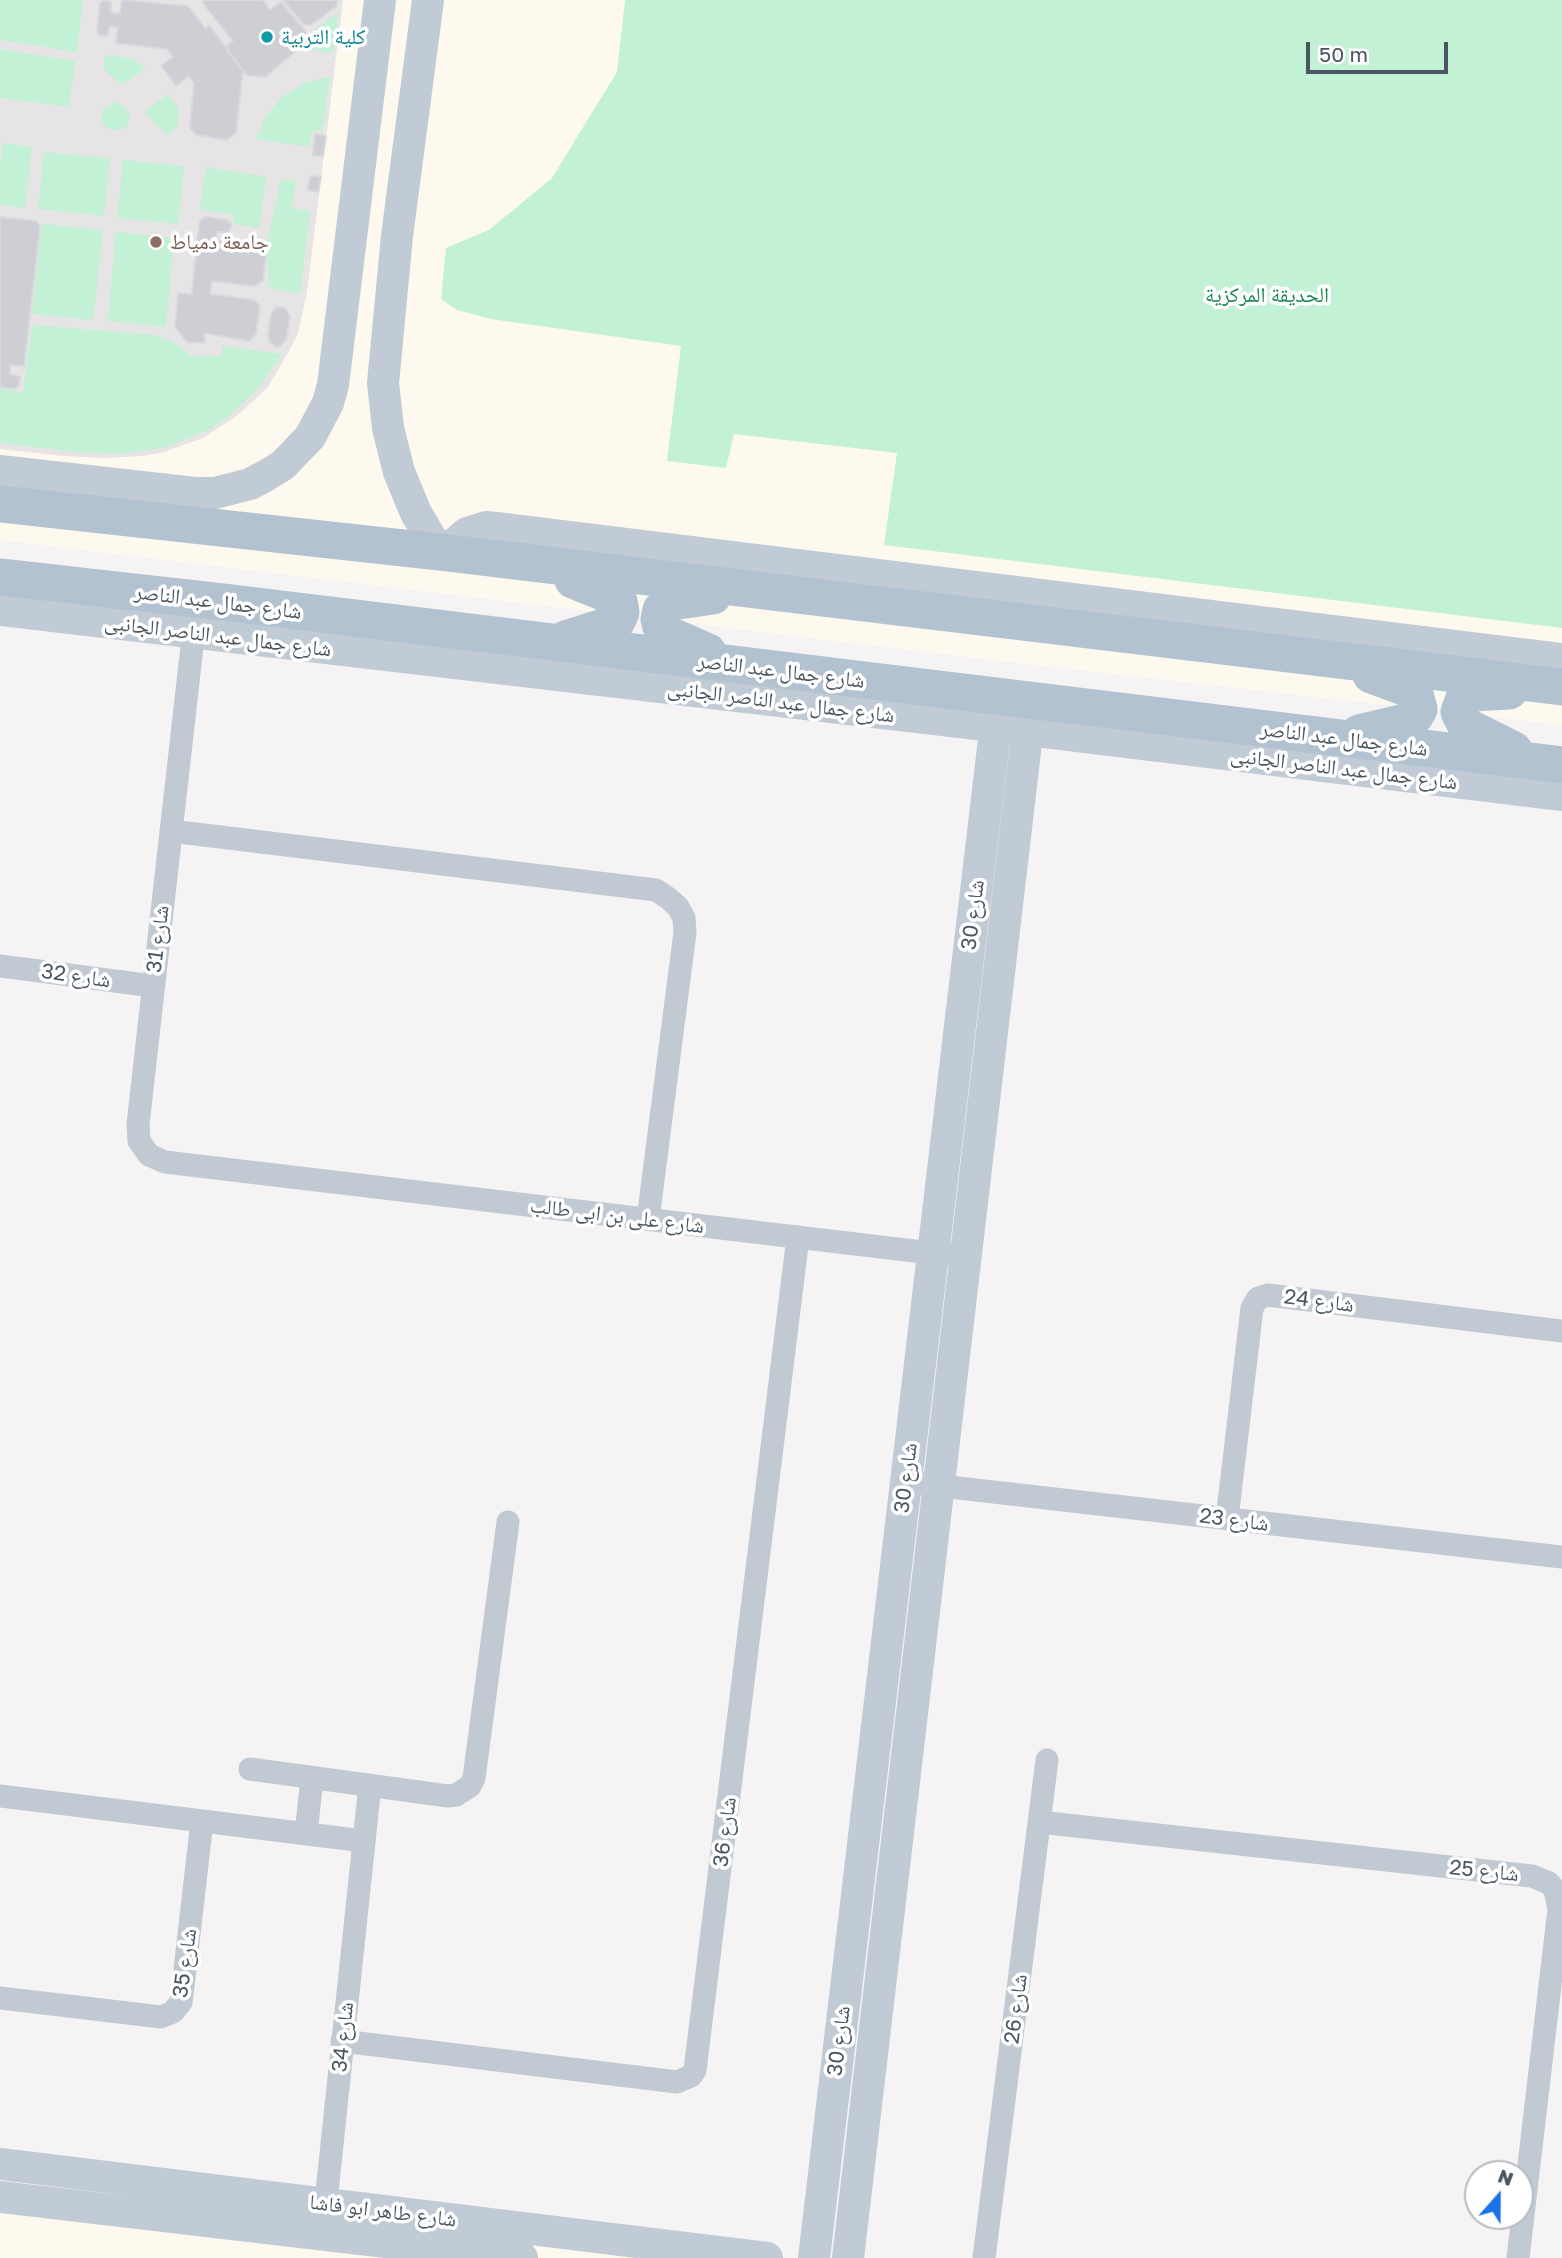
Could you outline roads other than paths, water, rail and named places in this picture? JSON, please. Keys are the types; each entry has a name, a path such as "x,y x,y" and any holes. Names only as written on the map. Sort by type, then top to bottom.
{"main road":[{"path":"0,503 756,590 1001,605 1324,658 1562,688"},
{"path":"533,564 611,594 621,606 619,617 612,624 554,643"},
{"name":"شارع جمال عبد الناصر","path":"0,577 195,616 554,643 736,666 1013,714 1334,738 1551,764"},
{"path":"736,666 667,634 661,627 659,614 664,606 672,602 756,590"},
{"path":"1324,658 1409,689 1418,701 1415,716 1409,721 1334,738"},
{"path":"1551,764 1466,726 1461,720 1460,705 1464,698 1471,694 1562,688"}],"street":[{"path":"0,471 215,493 250,484 283,465 310,437 328,403 333,385 380,0"},
{"path":"428,0 397,236 383,383 393,450 403,482 416,513 444,552 467,533 486,527 1001,605 1562,659"},
{"path":"353,231 397,236"},
{"name":"شارع جمال عبد الناصر الجانبى","path":"0,610 195,616 1013,714 1562,795"},
{"name":"شارع 31","path":"195,616 138,1124 139,1141 149,1155 165,1162 269,1175"},
{"name":"شارع 30","path":"814,2258 933,1254 1013,714"},
{"name":"شارع 30","path":"848,2258 965,1257 1013,714"},
{"path":"171,831 656,890 668,898 678,907 684,918 685,932 648,1220"},
{"name":"شارع 32","path":"0,966 153,986"},
{"name":"شارع على بن ابى طالب","path":"269,1175 965,1257"},
{"name":"شارع 36","path":"342,2040 677,2082 691,2076 695,2070 798,1237"},
{"name":"شارع 24","path":"1227,1519 1252,1308 1258,1298 1268,1295 1562,1331"},
{"name":"شارع 23","path":"906,1482 1562,1558"},
{"path":"250,1769 447,1796 464,1791 474,1778 508,1522"},
{"name":"شارع 26","path":"984,2258 1047,1760"},
{"path":"306,1834 313,1778"},
{"name":"شارع 34","path":"324,2219 370,1785"},
{"path":"0,1796 363,1841"},
{"name":"شارع 35","path":"0,1998 161,2017 173,2012 182,1995 202,1821"},
{"name":"شارع 25","path":"1039,1822 1532,1876 1549,1883 1559,1899 1559,1909 1518,2258"},
{"name":"شارع طاهر ابو فاشا","path":"0,2164 324,2219 522,2258"},
{"name":"شارع طاهر ابو فاشا","path":"0,2197 324,2219 767,2258"}],"place":[{"name":"كلية التربية","path":"267,37"},
{"name":"جامعة دمياط","path":"156,242"}],"park label":[{"name":"الحديقة المركزية","path":"1267,295"}]}
